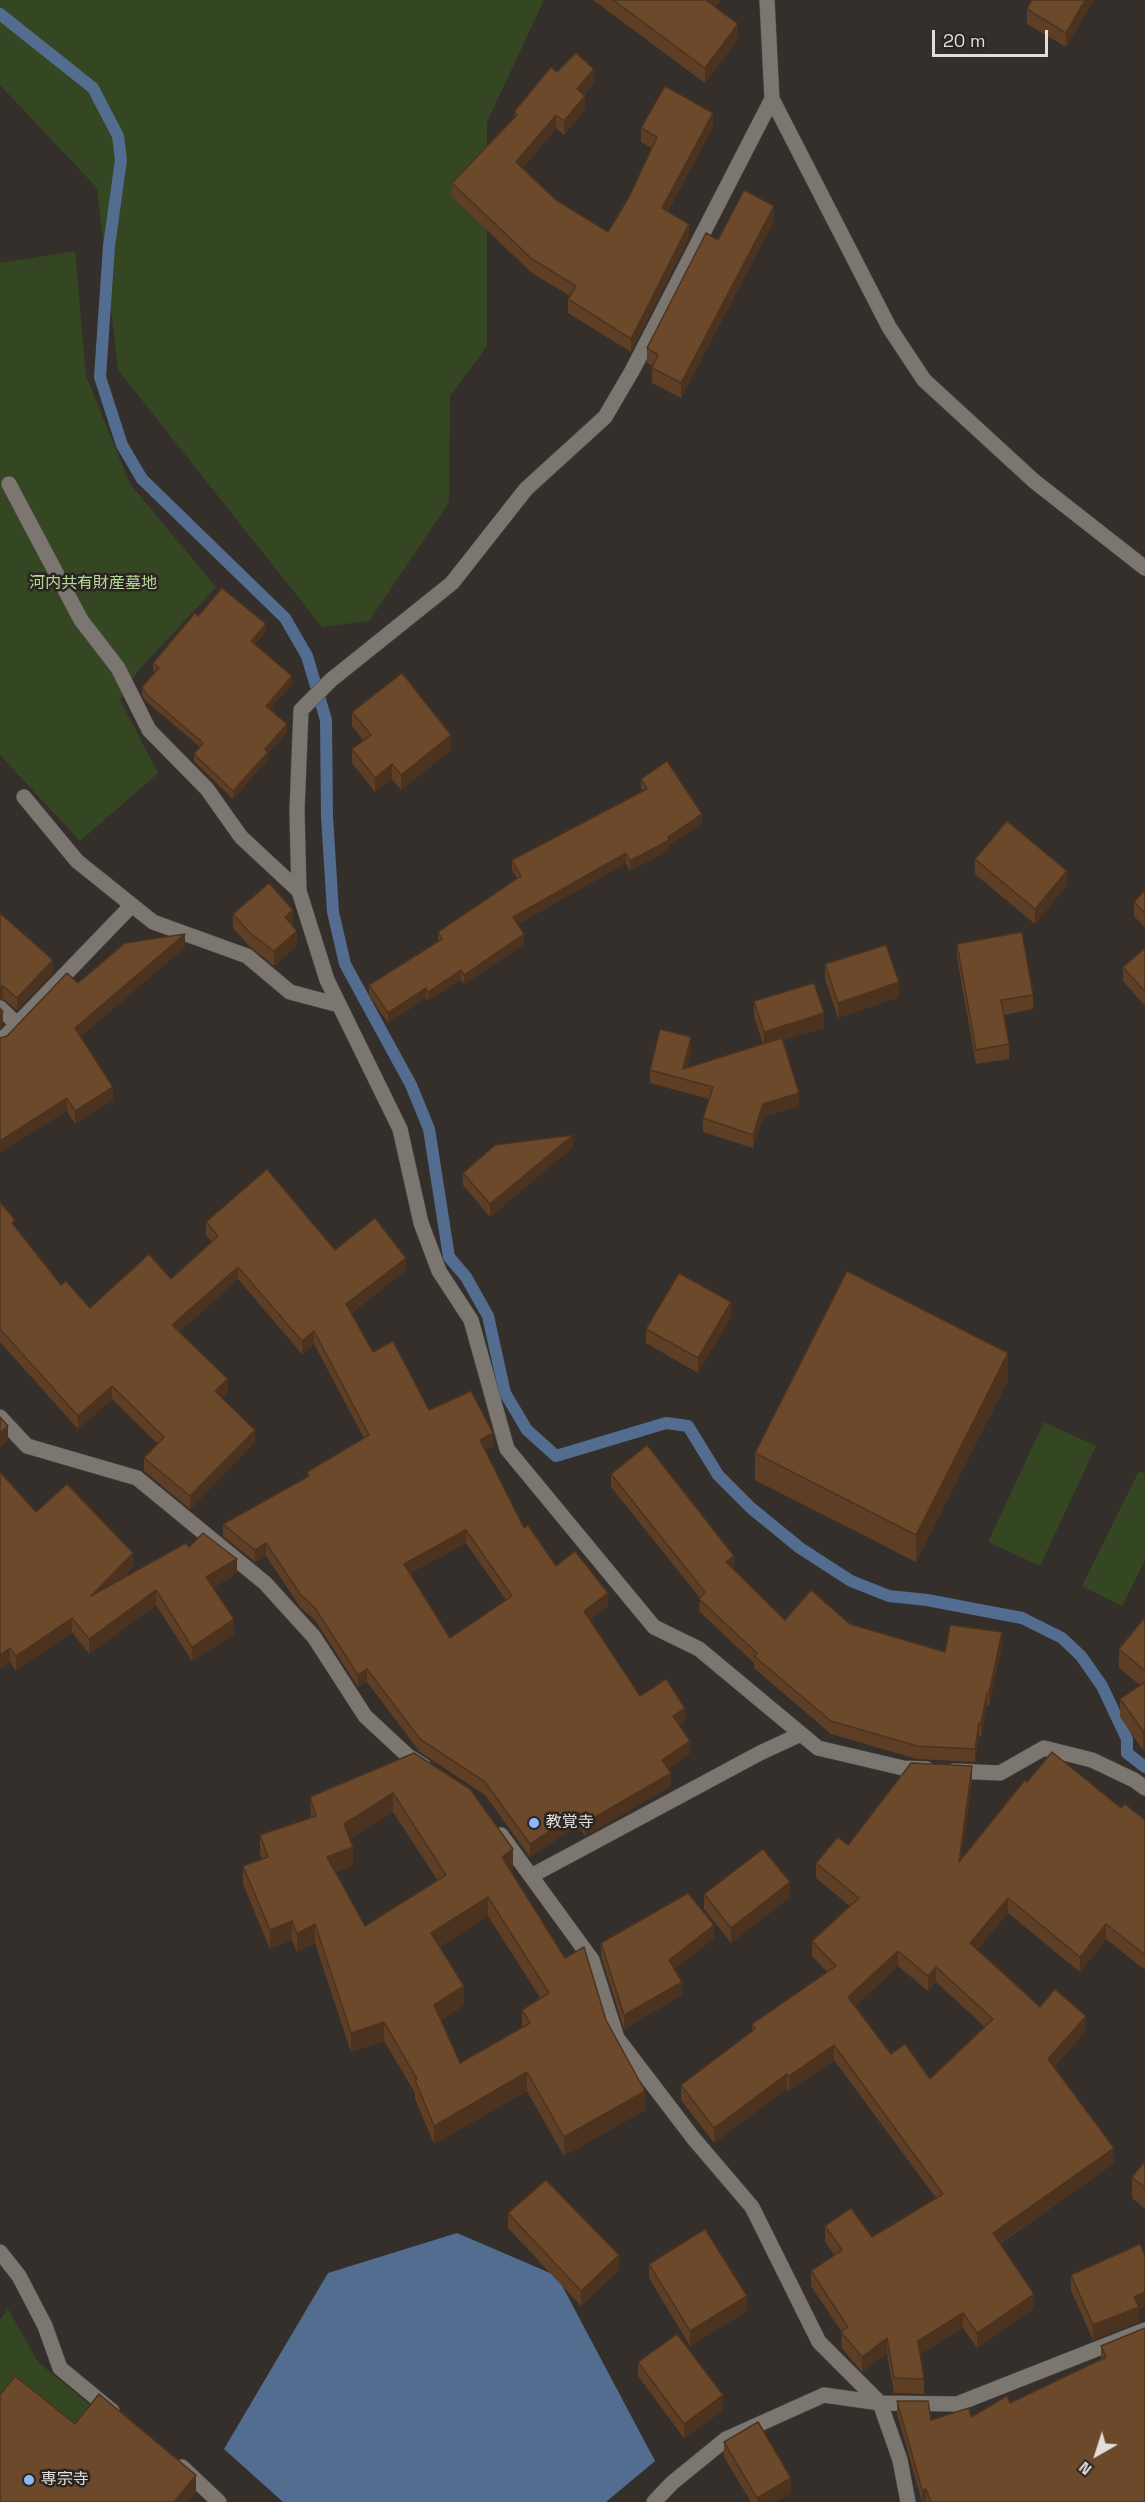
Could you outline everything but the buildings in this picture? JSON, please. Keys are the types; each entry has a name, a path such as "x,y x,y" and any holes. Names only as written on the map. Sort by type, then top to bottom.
{"street":[{"path":"767,0 772,99 889,327 924,380 1034,481 1145,568"},
{"path":"772,99 632,370 604,417 526,489 452,583 331,680 302,710 297,811 299,891 327,980 400,1130 421,1223 438,1271 471,1320 507,1449 654,1627 699,1649 818,1748 903,1768 1000,1773 1044,1748 1092,1760 1134,1780 1145,1788"},
{"path":"9,484 81,620 118,668 149,730 207,789 240,837 299,891"},
{"path":"24,797 77,861 153,922 247,956 290,992 339,1005"},
{"path":"0,1042 132,905"},
{"path":"0,1008 17,1024"},
{"path":"0,1417 27,1446 137,1478 256,1576 314,1637 366,1716 408,1756 438,1776"},
{"path":"531,1876 760,1753 801,1734"},
{"path":"490,1820 592,1960 617,2038 694,2139 752,2207 819,2342 880,2403 900,2460 908,2502"},
{"path":"0,2252 19,2276 45,2326 60,2368 121,2418"},
{"path":"654,2502 672,2483 726,2439 824,2395 880,2403 957,2404 1145,2330"},
{"path":"173,2461 219,2502"}],"green space":[{"path":"0,0 544,0 487,122 487,346 450,396 449,502 369,621 322,627 118,370 97,188 0,85"},
{"name":"河内共有財産墓地","path":"75,251 86,376 130,484 216,587 137,672 120,700 158,773 80,841 0,755 0,263"},
{"path":"1044,1422 1096,1446 1040,1566 988,1542"},
{"path":"1139,1471 1145,1474 1145,1560 1122,1606 1082,1586"},
{"path":"8,2309 38,2362 90,2405 70,2430 0,2404 0,2320"}],"water":[{"path":"457,2233 557,2276 655,2461 606,2502 283,2502 224,2449 328,2273"}],"waterway":[{"path":"0,14 93,88 118,136 121,160 109,246 100,377 122,445 142,479 285,618 307,656 326,720 327,816 333,912 345,964 411,1085 429,1129 449,1257 466,1277 488,1316 505,1393 527,1430 556,1456 666,1423 688,1426 718,1475 751,1508 800,1548 851,1581 889,1596 927,1600 1022,1618 1062,1638 1081,1656 1102,1686 1127,1739 1127,1753 1145,1767"}],"place":[{"name":"教覚寺","path":"534,1823"},
{"name":"専宗寺","path":"29,2480"}]}
